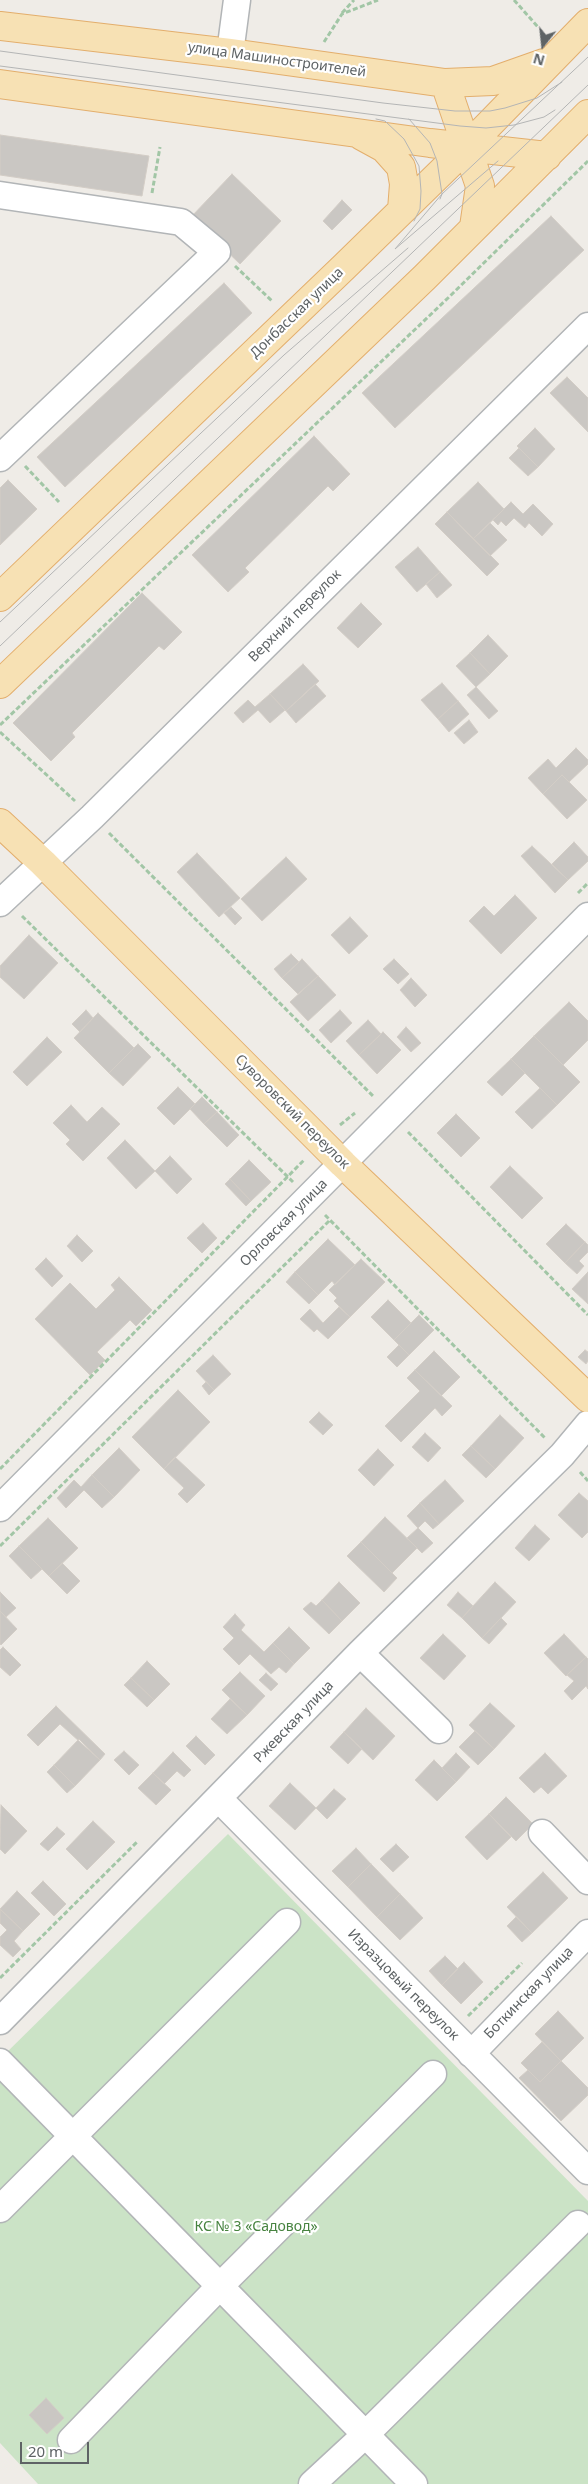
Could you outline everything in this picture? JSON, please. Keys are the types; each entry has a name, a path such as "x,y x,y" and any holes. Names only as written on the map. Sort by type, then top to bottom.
{"main road":[{"name":"Донбасская улица","path":"0,597 467,147 588,22"},
{"name":"улица Машиностроителей","path":"0,26 230,53 445,83 493,82 550,60"},
{"path":"445,83 480,186 474,228"},
{"path":"0,84 546,156"},
{"path":"0,684 418,284 588,114"},
{"path":"354,132 384,148 400,167 404,184 402,210"},
{"name":"Суворовский переулок","path":"0,823 43,863 343,1164 588,1398"}],"street":[{"path":"230,53 237,0"},
{"path":"0,195 180,222 217,252 4,454"},
{"name":"Верхний переулок","path":"2,901 92,817 588,326"},
{"name":"Орловская улица","path":"0,1508 392,1115 581,906"},
{"name":"Ржевская улица","path":"0,2021 360,1654 562,1454 588,1424"},
{"path":"360,1654 440,1730"},
{"name":"Изразцовый переулок","path":"219,1799 588,2171"},
{"path":"542,1833 588,1881"},
{"path":"0,2209 287,1922"},
{"name":"Боткинская улица","path":"470,2054 588,1933"},
{"path":"0,2062 414,2484"},
{"path":"71,2440 220,2286 433,2074"},
{"path":"312,2484 365,2435 578,2224"}],"path":[{"path":"320,47 342,14 354,0"},
{"path":"342,14 378,0"},
{"path":"514,0 538,27"},
{"path":"148,216 160,147"},
{"path":"0,725 448,298 588,161"},
{"path":"217,252 272,301"},
{"path":"4,454 59,502"},
{"path":"0,732 92,817 392,1115 588,1315"},
{"path":"581,906 588,883"},
{"path":"2,901 288,1177 588,1481"},
{"path":"374,1097 380,1090"},
{"path":"0,1469 288,1177"},
{"path":"0,1546 330,1220"},
{"path":"465,2019 526,1958"}],"green space":[{"name":"КС № 3 «Садовод»","path":"228,1834 588,2201 588,2484 38,2484 0,2443 0,2059"}],"building":[{"path":"0,135 149,156 142,196 0,175"},
{"path":"232,174 281,221 240,264 191,217"},
{"path":"342,200 352,210 332,230 323,221"},
{"path":"551,216 584,250 395,428 362,393"},
{"path":"224,283 252,313 65,487 37,457"},
{"path":"567,377 588,398 588,432 550,393"},
{"path":"535,428 555,449 538,467 517,446"},
{"path":"314,436 350,474 333,491 328,486 245,568 249,572 228,592 192,555"},
{"path":"519,448 538,467 528,476 509,458"},
{"path":"8,480 37,509 0,545 0,488"},
{"path":"478,482 504,509 473,539 447,512"},
{"path":"511,502 523,514 533,504 553,524 542,536 529,523 525,528 514,518 506,526 501,521 498,525 493,520"},
{"path":"447,512 499,564 487,576 435,524"},
{"path":"490,523 507,540 490,556 473,539"},
{"path":"418,547 440,572 417,592 395,567"},
{"path":"440,572 452,585 437,598 426,584"},
{"path":"142,593 182,632 164,650 159,646 72,733 75,737 51,761 13,723"},
{"path":"361,603 382,624 358,648 337,628"},
{"path":"488,635 508,656 490,674 470,653"},
{"path":"470,653 490,674 476,687 456,666"},
{"path":"303,664 319,681 286,711 270,694"},
{"path":"442,683 458,701 438,719 421,700"},
{"path":"315,684 326,696 296,723 286,711"},
{"path":"476,687 498,711 489,719 467,695"},
{"path":"270,694 285,710 270,723 258,710 243,723 234,713 248,700 255,707"},
{"path":"458,701 469,714 449,732 438,719"},
{"path":"469,720 478,732 464,744 454,733"},
{"path":"576,748 588,760 588,764 569,782 562,775 543,794 528,778 548,759 556,768"},
{"path":"562,775 587,800 567,819 543,794"},
{"path":"574,842 588,857 588,861 568,880 552,864"},
{"path":"532,846 568,880 555,893 521,856"},
{"path":"197,853 240,898 219,917 177,872"},
{"path":"286,857 307,879 262,921 241,899"},
{"path":"515,895 537,918 501,954 469,921 484,906 494,916"},
{"path":"231,907 242,918 235,925 224,913"},
{"path":"350,917 368,936 349,954 331,935"},
{"path":"29,935 58,963 24,999 0,977 0,966"},
{"path":"291,954 299,962 282,978 274,969"},
{"path":"302,959 318,976 298,994 282,978"},
{"path":"394,959 409,974 398,984 383,969"},
{"path":"318,976 336,995 308,1021 290,1002"},
{"path":"411,978 427,995 415,1007 400,990"},
{"path":"569,1002 588,1021 588,1040 563,1065 534,1036"},
{"path":"86,1010 93,1018 80,1032 72,1024"},
{"path":"340,1010 352,1023 331,1043 319,1030"},
{"path":"98,1013 134,1048 109,1073 74,1038"},
{"path":"368,1020 381,1034 359,1055 346,1041"},
{"path":"406,1027 421,1043 411,1052 397,1037"},
{"path":"383,1032 401,1050 377,1074 359,1055"},
{"path":"534,1036 580,1082 557,1105 511,1059"},
{"path":"47,1037 62,1052 27,1086 13,1072"},
{"path":"138,1044 151,1057 123,1086 109,1073"},
{"path":"511,1059 525,1073 502,1096 487,1082"},
{"path":"178,1087 195,1104 174,1125 157,1108"},
{"path":"540,1088 557,1105 532,1129 515,1112"},
{"path":"202,1097 217,1112 204,1124 190,1109"},
{"path":"71,1105 87,1122 102,1107 120,1124 83,1161 66,1144 70,1140 53,1123"},
{"path":"217,1112 239,1135 227,1147 204,1124"},
{"path":"456,1114 480,1138 461,1157 437,1133"},
{"path":"125,1140 155,1171 136,1189 107,1158"},
{"path":"170,1156 192,1179 177,1194 155,1171"},
{"path":"249,1160 271,1182 251,1201 230,1179"},
{"path":"510,1166 543,1198 522,1219 490,1187"},
{"path":"230,1179 251,1201 246,1206 225,1184"},
{"path":"203,1223 217,1238 202,1253 187,1238"},
{"path":"566,1224 585,1242 565,1263 546,1244"},
{"path":"77,1235 93,1251 82,1262 67,1246"},
{"path":"328,1239 355,1265 335,1285 332,1281 318,1295 295,1272"},
{"path":"585,1242 588,1245 588,1252 579,1261 584,1266 577,1274 565,1263"},
{"path":"46,1258 63,1276 52,1287 35,1269"},
{"path":"361,1259 385,1282 350,1317 334,1301 337,1298 329,1290"},
{"path":"295,1272 318,1295 309,1304 286,1282"},
{"path":"588,1272 588,1304 572,1289"},
{"path":"119,1277 152,1310 136,1326 130,1320 97,1352 105,1360 90,1375 35,1319 70,1283 96,1309 115,1290 111,1285"},
{"path":"388,1300 411,1323 394,1340 371,1317"},
{"path":"339,1307 350,1317 328,1339 317,1329 314,1332 300,1319 310,1309 323,1323"},
{"path":"419,1315 434,1330 409,1355 394,1340"},
{"path":"399,1345 409,1355 397,1367 387,1357"},
{"path":"585,1350 588,1352 586,1364 578,1357"},
{"path":"434,1351 460,1377 441,1396 415,1370"},
{"path":"213,1355 231,1374 214,1390 196,1371"},
{"path":"415,1370 452,1406 442,1416 435,1408 401,1442 385,1426 420,1391 407,1378"},
{"path":"206,1382 214,1390 209,1395 202,1386"},
{"path":"178,1390 210,1422 164,1469 132,1437"},
{"path":"319,1412 333,1425 323,1435 309,1422"},
{"path":"500,1415 524,1438 495,1469 471,1446"},
{"path":"425,1433 441,1448 428,1462 412,1447"},
{"path":"471,1446 495,1469 486,1478 462,1455"},
{"path":"119,1448 140,1470 114,1497 92,1475"},
{"path":"378,1449 394,1465 374,1486 358,1470"},
{"path":"175,1457 205,1485 187,1503 178,1494 184,1488 164,1469"},
{"path":"92,1475 114,1497 102,1508 84,1490 66,1508 57,1498 74,1480 81,1487"},
{"path":"445,1480 464,1501 439,1524 420,1503"},
{"path":"579,1493 588,1501 588,1532 582,1538 558,1515"},
{"path":"420,1503 439,1524 433,1529 425,1521 418,1528 407,1516"},
{"path":"385,1517 417,1548 392,1573 361,1542"},
{"path":"48,1518 78,1548 49,1576 19,1546"},
{"path":"535,1525 550,1539 529,1561 515,1548"},
{"path":"418,1528 433,1543 422,1553 407,1538"},
{"path":"361,1542 397,1578 384,1592 347,1556"},
{"path":"19,1546 42,1569 31,1579 9,1556"},
{"path":"62,1563 80,1581 67,1594 49,1576"},
{"path":"339,1582 360,1603 342,1621 322,1600"},
{"path":"495,1582 516,1602 482,1638 462,1618"},
{"path":"0,1592 16,1608 6,1617 0,1611"},
{"path":"458,1592 473,1606 462,1618 447,1605"},
{"path":"322,1600 342,1621 329,1634 303,1609 311,1602 316,1606"},
{"path":"0,1611 17,1629 1,1645 0,1644"},
{"path":"235,1614 245,1625 241,1630 264,1652 273,1643 294,1664 286,1673 279,1667 271,1674 250,1654 239,1665 223,1649 234,1638 223,1627"},
{"path":"501,1618 507,1624 489,1644 482,1638"},
{"path":"289,1627 310,1648 294,1664 273,1643"},
{"path":"443,1634 466,1656 444,1680 420,1658"},
{"path":"564,1634 586,1657 566,1676 544,1653"},
{"path":"3,1647 21,1665 10,1676 0,1667 0,1650"},
{"path":"586,1657 588,1659 588,1689 586,1686 572,1700 564,1691 574,1681 567,1675"},
{"path":"147,1661 170,1684 154,1700 131,1678"},
{"path":"240,1672 265,1696 247,1715 222,1690"},
{"path":"266,1673 278,1684 271,1691 259,1680"},
{"path":"131,1678 154,1700 147,1707 124,1685"},
{"path":"230,1699 247,1715 227,1734 211,1719"},
{"path":"490,1703 515,1726 494,1749 469,1725"},
{"path":"56,1706 105,1754 100,1760 60,1724 38,1746 27,1735"},
{"path":"366,1708 395,1736 373,1760 344,1732"},
{"path":"475,1731 494,1749 478,1765 459,1747"},
{"path":"344,1732 362,1749 348,1764 330,1747"},
{"path":"196,1736 215,1755 205,1765 186,1746"},
{"path":"79,1739 100,1760 75,1786 54,1765"},
{"path":"124,1751 139,1765 129,1775 114,1760"},
{"path":"173,1752 191,1770 184,1777 177,1771 164,1784 153,1773"},
{"path":"456,1753 470,1767 456,1782 442,1768"},
{"path":"545,1753 567,1776 548,1794 541,1787 534,1793 519,1778"},
{"path":"434,1760 456,1782 437,1801 415,1780"},
{"path":"54,1765 75,1786 67,1793 47,1772"},
{"path":"153,1773 171,1790 156,1805 138,1788"},
{"path":"290,1783 316,1808 295,1830 269,1806"},
{"path":"334,1789 346,1799 327,1819 316,1808"},
{"path":"506,1797 533,1824 516,1841 489,1814"},
{"path":"1,1805 27,1831 5,1854 0,1849"},
{"path":"489,1814 511,1837 487,1860 465,1837"},
{"path":"93,1821 115,1842 87,1870 66,1849"},
{"path":"57,1827 65,1834 48,1851 40,1844"},
{"path":"396,1844 409,1857 393,1872 380,1859"},
{"path":"356,1848 371,1864 348,1887 332,1871"},
{"path":"371,1864 400,1894 377,1917 348,1887"},
{"path":"543,1872 568,1898 532,1933 507,1907"},
{"path":"43,1881 66,1904 54,1916 31,1893"},
{"path":"17,1891 40,1914 23,1931 0,1909"},
{"path":"400,1894 423,1918 400,1940 377,1917"},
{"path":"0,1909 23,1931 14,1941 21,1949 13,1957 0,1945 0,1937 7,1930 0,1923"},
{"path":"516,1917 532,1933 522,1942 507,1926"},
{"path":"445,1956 458,1969 442,1985 429,1971"},
{"path":"464,1962 483,1982 461,2004 442,1985"},
{"path":"558,2011 584,2038 561,2061 535,2034"},
{"path":"542,2042 561,2061 540,2082 521,2063"},
{"path":"561,2061 588,2088 588,2095 561,2121 519,2078 528,2070 540,2082"},
{"path":"46,2398 64,2418 47,2434 29,2415"}],"tram line":[{"path":"0,51 455,111 490,111 505,108 537,98 562,82"},
{"path":"498,161 395,249 442,194 588,57"},
{"path":"0,66 460,126 486,128 514,125 544,117 555,110"},
{"path":"0,646 588,85"},
{"path":"376,119 385,121 404,139 419,166 420,209 414,221"},
{"path":"409,119 430,143 437,161 442,194 440,199"},
{"path":"0,622 284,355 408,248"}]}
